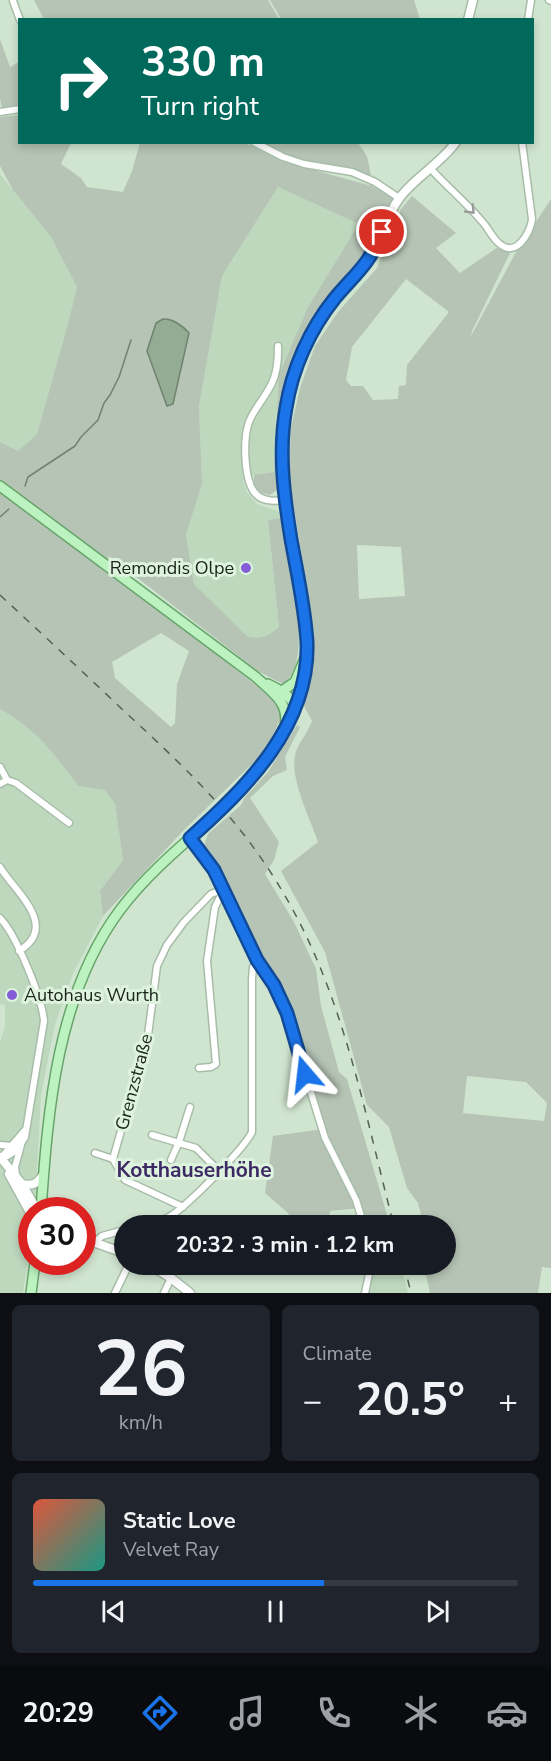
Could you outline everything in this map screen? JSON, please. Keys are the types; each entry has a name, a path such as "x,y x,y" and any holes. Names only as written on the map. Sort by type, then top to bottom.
{"main road":[{"path":"468,18 473,0"},
{"path":"38,1197 64,1040 73,1004 87,967 109,927 132,896 154,871 204,826 259,770 272,752 295,706 306,657 305,624 285,501 283,430 286,408 298,364 306,344 327,309 371,257 388,216 399,198 454,144"},
{"path":"0,486 295,706"},
{"path":"280,695 295,682 306,657"},
{"path":"280,695 287,715 284,730"},
{"path":"0,1157 19,1180 28,1197"},
{"path":"0,1157 27,1197"},
{"path":"19,1180 31,1186 37,1184 43,1175"},
{"path":"96,1242 114,1249"},
{"path":"31,1293 33,1275"},
{"path":"167,1276 190,1293"}],"street":[{"path":"528,18 531,0"},
{"path":"13,1 19,18"},
{"path":"0,111 18,109"},
{"path":"258,144 283,157 304,164 352,172 375,182 399,198"},
{"path":"430,168 485,225 497,241 507,248 519,245 531,226 532,219 522,144"},
{"path":"278,346 278,364 274,380 249,420 245,437 249,484 256,495 268,501 285,501"},
{"path":"0,767 7,780 16,783 69,824"},
{"path":"0,784 7,780"},
{"path":"190,838 214,870 257,960 271,979 284,1006 326,1138 356,1200 361,1215"},
{"path":"0,867 36,918 36,927 31,942 20,951"},
{"path":"199,1068 216,1064 207,961 215,907 224,889"},
{"name":"Grenzstraße","path":"113,1159 148,1035 157,966 167,945 184,922 211,894 224,889"},
{"path":"0,918 20,951 44,1021 27,1129 15,1167 19,1180"},
{"path":"171,1215 183,1207 219,1171 252,1132 252,980 253,967 257,960"},
{"path":"171,1160 190,1107"},
{"path":"0,1157 27,1129"},
{"path":"152,1135 196,1148 219,1171"},
{"path":"0,1145 13,1146"},
{"path":"0,1157 7,1157 21,1145"},
{"path":"95,1153 113,1159 125,1180 183,1207"},
{"path":"96,1241 102,1236 114,1233"},
{"path":"115,1293 124,1275"},
{"path":"365,1293 369,1275"},
{"path":"164,1293 167,1276"}],"shaded area":[{"path":"34,0 268,0 278,18 43,18"},
{"path":"270,0 414,0 420,18 280,18"},
{"path":"0,39 10,67 18,63 18,106 2,108"},
{"path":"18,115 18,144 71,144 61,164 81,178 87,187 123,192 140,144 247,144 288,163 372,186 394,199 366,257 331,299 304,342 288,389 283,414 278,489 270,495 254,487 254,475 274,472 279,375 308,307 359,224 278,187 222,276 199,406 202,484 186,535 194,584 247,636 260,638 279,627 268,520 281,518 297,606 298,653 293,672 283,684 258,671 109,556 104,567 269,695 281,707 283,713 273,735 257,759 183,831 103,916 100,891 123,860 115,804 105,790 78,786 35,734 0,709 0,442 18,451 37,434 77,287 51,237 13,190 0,166 0,117","holes":["161,633 189,651 177,684 175,723 171,727 115,678 112,662"]},
{"path":"260,144 359,144 367,156 372,180 294,159"},
{"path":"0,174 51,237 77,287 37,434 18,451 0,442"},
{"name":"Remondis Olpe","path":"278,187 360,224 308,307 276,416 274,472 254,475 243,480 247,492 257,504 278,511 281,518 268,520 279,628 269,636 258,639 247,636 194,584 186,535 202,484 199,406 222,276"},
{"path":"412,196 456,233 436,248 460,273 501,245 510,253 471,336 515,254 551,199 551,1268 542,1267 538,1293 430,1293 426,1275 456,1275 456,1215 421,1215 418,1203 407,1188 389,1127 367,1105 325,952 281,871 318,842 298,787 294,765 296,751 312,721 303,704 310,673 314,634 289,475 291,428 300,388 315,346 338,312 377,268 401,209","holes":["406,279 449,312 407,365 406,385 399,386 398,399 373,400 363,386 351,386 346,380 352,347","357,545 401,547 405,596 359,599","467,1076 526,1082 547,1103 544,1121 463,1113"]},
{"path":"163,319 177,323 189,333 173,404 167,406 147,351 156,323"},
{"path":"0,709 21,721 52,750 78,786 105,790 115,804 123,860 100,891 103,916 72,976 55,1025 41,1095 36,1197 18,1197 18,1275 26,1275 23,1293 0,1293 0,1042 5,1026 5,1005 0,1004"},
{"path":"297,725 300,727 285,757 287,770 273,776 250,798 279,842 274,860 265,874 294,922 316,969 321,1006 339,1072 347,1079 387,1215 363,1215 361,1208 330,1211 330,1215 289,1215 265,1193 273,1136 323,1129 303,1054 279,985 260,959 220,871 204,845 208,834 241,805 245,797 268,772"},
{"path":"372,1275 403,1275 408,1293 369,1293"}],"waterway":[{"path":"25,486 28,477 75,446 98,420 104,403 119,377 131,340"},
{"path":"0,517 9,509"}],"railway":[{"path":"0,595 195,779 237,826 275,880 311,947 341,1024 391,1215"},
{"path":"407,1275 411,1293"}],"place":[{"name":"Remondis Olpe","path":"246,568"},
{"name":"Autohaus Wurth","path":"12,995"}],"district":[{"name":"Kotthauserhöhe","path":"194,1170"}],"route":[{"path":"305,1074 287,1013 274,985 257,960 214,870 190,838 219,812 259,770 272,752 295,706 303,677 307,645 284,491 282,456 286,408 291,383 313,331 334,299 367,264 382,232"}]}
